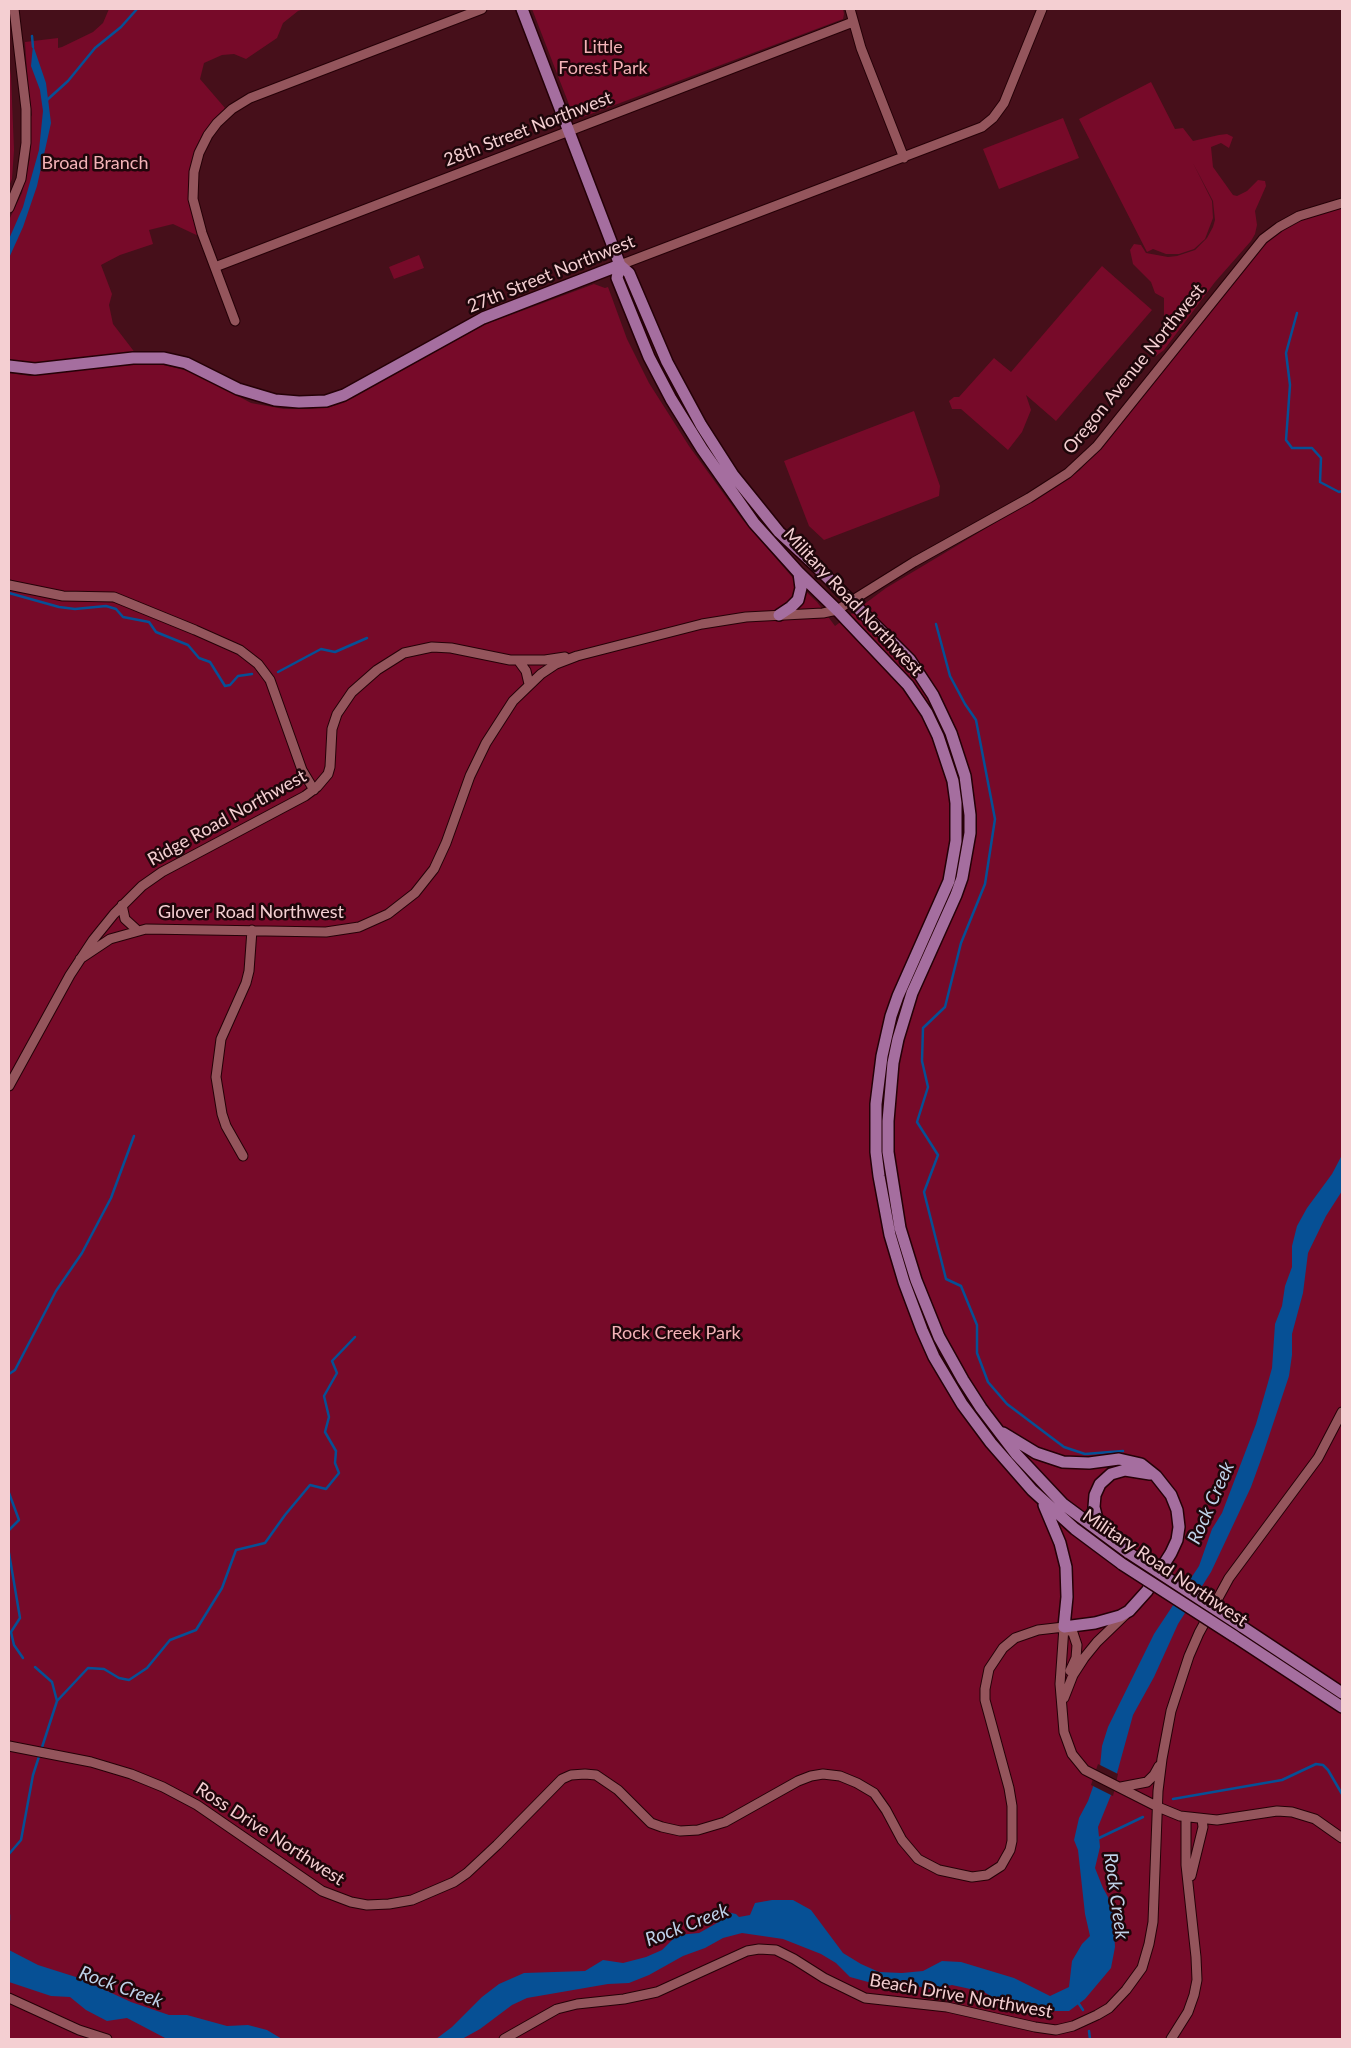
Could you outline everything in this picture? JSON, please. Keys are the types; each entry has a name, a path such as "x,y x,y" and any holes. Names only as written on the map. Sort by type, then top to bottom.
{"main road":[{"name":"Military Road Northwest","path":"522,9 620,266 618,278 622,292 649,357 671,399 702,449 742,507 798,572 895,670 927,713 948,761 956,803 956,840 949,881 890,1016 878,1079 876,1152 878,1176 890,1234 910,1298 934,1357 976,1424 1012,1470 1075,1529 1122,1564 1342,1707"},
{"name":"Military Road Northwest","path":"620,266 629,273 667,362 701,425 733,475 778,532 910,660 923,678 943,713 965,776 970,815 965,863 956,895 912,993 898,1039 890,1088 888,1152 900,1228 924,1301 951,1360 992,1424 1030,1470 1063,1504 1111,1541 1342,1693"},
{"name":"27th Street Northwest","path":"9,366 35,369 133,358 164,358 186,363 238,389 274,400 326,401 344,395 483,318 620,266"},
{"path":"779,615 798,600 801,582 798,572"},
{"path":"992,1424 1012,1440 1043,1456 1063,1462 1076,1463 1119,1459 1141,1464 1156,1476 1171,1495 1177,1510 1179,1527 1177,1540 1147,1591 1129,1611 1120,1616 1095,1623 1064,1627 1067,1585 1062,1549 1045,1506 1032,1490"},
{"path":"1111,1541 1098,1522 1094,1511 1094,1499 1100,1484 1111,1474 1125,1470 1156,1476"}],"street":[{"path":"9,208 23,171 26,136 23,82 14,9"},
{"path":"235,321 195,212 194,172 201,147 208,135 222,118 244,101 482,9"},
{"path":"850,9 853,22 904,158"},
{"name":"27th Street Northwest","path":"620,266 976,130 990,122 1004,103 1042,9"},
{"name":"28th Street Northwest","path":"214,266 853,22"},
{"name":"Oregon Avenue Northwest","path":"837,610 1045,488 1079,464 1103,439 1263,239 1292,220 1312,211 1342,203"},
{"path":"9,585 63,596 114,596 240,650 258,664 270,680 302,770 314,790"},
{"name":"Glover Road Northwest","path":"80,960 110,940 137,930 160,928 317,932 345,930 376,920 406,901 434,869 480,754 504,714 529,684 553,666 577,656 712,622 779,615 822,613 837,610"},
{"name":"Ridge Road Northwest","path":"9,1086 56,999 80,960 98,933 122,906 142,886 162,872 314,790 324,779 330,767 332,729 340,708 352,692 388,662 410,651 432,647 454,649 491,658 518,660 545,660 577,656"},
{"path":"518,660 526,671 529,684"},
{"name":"Glover Road Northwest","path":"122,906 125,918 137,930"},
{"path":"243,1156 226,1126 222,1114 217,1089 217,1071 221,1039 246,982 251,961 252,930"},
{"name":"Beach Drive Northwest","path":"504,2039 557,2009 577,2004 624,1999 657,1992 747,1951 760,1949 776,1950 824,1978 865,1998 947,2007 1034,2027 1056,2030 1088,2020 1113,2004 1142,1968 1149,1944 1153,1922 1162,1759 1175,1697 1199,1633 1229,1578 1318,1458 1342,1412"},
{"path":"1067,1688 1078,1666 1089,1651 1129,1611"},
{"path":"1062,1705 1071,1669 1076,1658 1077,1645 1073,1633 1064,1627 1060,1677 1062,1705 1064,1732 1068,1745 1078,1763 1089,1772 1121,1787 1158,1808 1186,1818 1217,1820 1277,1811 1292,1812 1315,1819 1342,1838"},
{"name":"Ross Drive Northwest","path":"9,1746 78,1759 131,1774 175,1793 197,1805 322,1891 351,1902 367,1905 412,1900 454,1882 492,1850 562,1779 571,1775 585,1774 596,1776 618,1790 651,1822 662,1827 680,1831 698,1830 725,1822 798,1781 811,1776 823,1774 840,1776 874,1793 886,1810 902,1840 918,1859 939,1870 972,1877 987,1875 1001,1866 1006,1859 1012,1841 1012,1806 1009,1788 985,1700 989,1669 996,1656 1016,1638 1038,1630 1064,1627"},
{"path":"1121,1787 1133,1786 1150,1780 1162,1759"},
{"path":"1171,2039 1188,2012 1196,1986 1197,1967 1186,1865 1186,1818"},
{"path":"1189,1886 1203,1827 1202,1819"},
{"path":"9,1998 79,2030 107,2039"}],"green space":[{"name":"Broad Branch","path":"109,9 304,9 298,11 283,23 277,38 246,59 234,54 222,55 204,63 200,79 225,108 229,116 209,140 202,155 195,185 195,198 207,240 173,224 149,230 153,244 120,255 101,265 112,294 109,305 113,324 136,354 53,366 9,363 9,220 22,193 30,158 30,118 32,115 25,42 58,38 58,48 62,47 93,32 103,23"},
{"name":"Little Forest Park","path":"532,9 843,9 844,14 843,19 575,120"},
{"path":"9,60 14,150 12,179 9,186"},
{"path":"1151,82 1175,129 1183,128 1193,141 1227,134 1233,137 1229,148 1221,143 1211,147 1213,167 1233,195 1237,196 1247,191 1258,180 1265,181 1266,186 1255,211 1257,225 1251,241 1215,282 1164,350 1156,356 1150,348 1164,322 1164,298 1155,293 1151,282 1133,264 1130,250 1134,244 1141,245 1146,253 1168,257 1195,250 1207,238 1213,227 1215,220 1213,201 1193,163 1212,201 1213,218 1205,239 1194,249 1179,254 1166,254 1153,249 1147,252 1079,119"},
{"path":"1063,118 1079,158 999,189 983,149"},
{"name":"Rock Creek Park","path":"1342,208 1342,2039 9,2039 9,373 30,376 155,363 193,372 251,403 284,409 309,409 332,406 353,398 484,325 594,284 605,288 608,287 627,339 649,383 689,446 742,519 799,585 817,602 835,626 886,588 1055,487 1080,470 1107,440 1260,248 1286,227 1310,217"},
{"path":"419,255 424,268 394,279 389,267"},
{"path":"1102,266 1152,310 1056,421 1026,395 1031,410 1022,432 1008,450 961,409 952,409 949,401 954,397 959,397 994,358 1011,372"},
{"path":"914,411 940,486 939,496 824,540 809,526 784,461"}],"water":[{"path":"33,45 46,83 51,123 37,186 23,227 9,258 9,239 23,207 39,150 43,111 40,90 31,66"},
{"path":"1342,1155 1342,1191 1326,1216 1308,1253 1303,1293 1292,1334 1289,1376 1263,1454 1251,1487 1211,1572 1178,1624 1154,1677 1133,1715 1111,1795 1098,1827 1100,1847 1095,1868 1113,1906 1115,1947 1111,1968 1085,1999 1069,2011 1045,2011 1002,2003 984,1992 952,1985 931,1989 911,1985 890,1988 850,1977 836,1963 821,1954 783,1939 742,1933 723,1938 629,1983 608,1984 527,1998 512,2005 480,2029 462,2039 436,2039 499,1984 524,1973 585,1971 603,1960 623,1963 646,1957 662,1950 677,1935 699,1933 717,1923 727,1912 736,1914 739,1917 750,1915 755,1903 772,1900 793,1900 811,1910 843,1953 879,1972 902,1973 923,1971 942,1961 961,1962 1014,1978 1050,1996 1069,1987 1072,1961 1082,1944 1090,1936 1085,1914 1078,1850 1074,1840 1079,1818 1088,1801 1100,1767 1102,1746 1108,1727 1154,1634 1199,1566 1212,1529 1222,1513 1256,1424 1272,1368 1275,1324 1282,1306 1285,1286 1292,1267 1292,1246 1297,1226 1307,1208 1332,1174"},
{"path":"9,1950 38,1965 79,1978 131,2002 169,2015 187,2015 227,2026 248,2025 267,2030 282,2039 167,2039 127,2018 107,2021 86,2010 70,1997 51,1996 9,1982"}],"pier":[{"path":"1098,1764 1118,1774 1113,1796 1091,1785"}],"waterway":[{"path":"47,100 68,81 95,48 121,27 137,9"},
{"name":"Broad Branch","path":"32,36 33,47"},
{"path":"1297,313 1286,353 1290,385 1286,440 1292,448 1312,448 1321,458 1320,482 1339,492 1342,491"},
{"path":"9,593 59,607 75,609 106,606 116,609 123,617 149,622 156,632 188,645 199,658 210,662 225,686 230,685 238,676 252,674"},
{"path":"936,624 950,676 976,720 995,819 985,884 961,943 945,1007 923,1028 922,1061 928,1087 917,1122 938,1155 924,1192 946,1279 961,1286 977,1325 977,1353 988,1382 1007,1404 1064,1447 1085,1454 1123,1451"},
{"path":"278,672 321,649 335,652 367,638"},
{"path":"9,1374 15,1370 56,1291 82,1253 111,1198 134,1136"},
{"path":"9,1854 21,1840 33,1775 57,1701 88,1668 104,1669 119,1678 129,1680 147,1668 170,1640 196,1630 222,1588 236,1550 265,1543 310,1485 326,1489 339,1473 335,1463 336,1451 325,1432 329,1417 324,1396 337,1373 332,1361 355,1337"},
{"path":"9,1493 19,1520 9,1530"},
{"path":"9,1553 20,1618 11,1632 14,1645 23,1658"},
{"path":"35,1667 52,1682 57,1701"},
{"path":"1173,1799 1282,1780 1316,1764 1323,1765 1328,1770 1342,1794"},
{"path":"1097,1839 1143,1817"},
{"path":"9,1915 9,1920"},
{"path":"1077,2001 1083,2010"},
{"path":"1089,2031 1090,2039"}],"water label":[{"name":"Rock Creek","path":"1211,1503"},
{"name":"Rock Creek","path":"1116,1896"},
{"name":"Rock Creek","path":"687,1925"},
{"name":"Rock Creek","path":"121,1987"}]}
